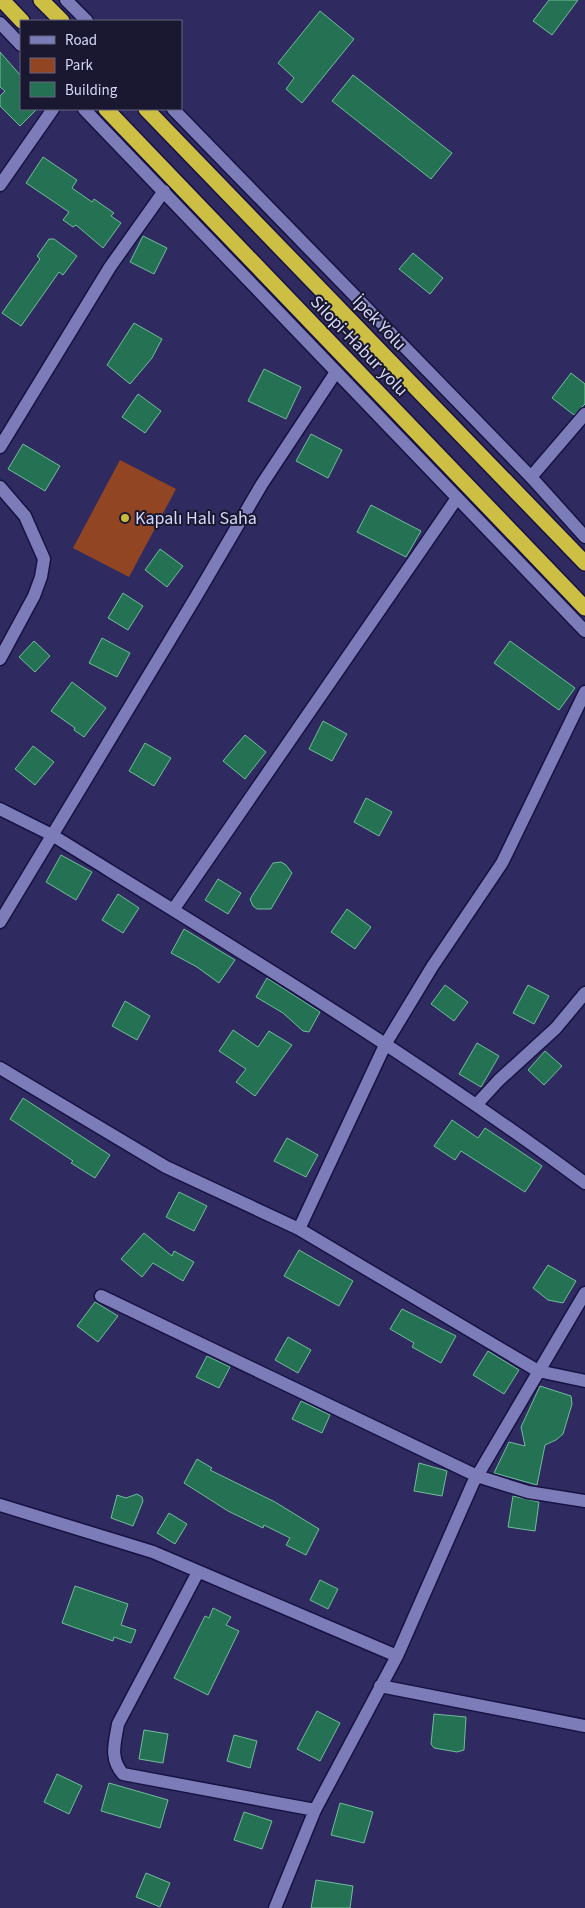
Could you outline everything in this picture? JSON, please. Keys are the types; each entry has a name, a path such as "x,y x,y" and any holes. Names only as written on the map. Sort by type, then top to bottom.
{"highway":[{"path":"2,0 21,20"},
{"path":"41,0 61,20"},
{"name":"Silopi-Habur yolu","path":"107,110 585,608"},
{"name":"İpek Yolu","path":"147,110 585,563"}],"street":[{"path":"66,0 86,20"},
{"path":"0,23 20,44"},
{"path":"0,185 52,110"},
{"path":"85,110 585,631"},
{"path":"174,110 531,477 585,537"},
{"path":"0,447 110,267 164,191"},
{"path":"0,922 198,595 262,484 336,372"},
{"path":"531,477 585,414"},
{"path":"0,486 25,516 44,559 41,577 34,596 1,656"},
{"path":"173,910 457,498"},
{"path":"299,1229 386,1043 432,966 502,863 585,692"},
{"path":"0,809 52,835 386,1043 476,1104 585,1182"},
{"path":"476,1104 499,1080 556,1028 585,993"},
{"path":"0,1068 166,1167 299,1229 538,1371 585,1381"},
{"path":"275,1908 315,1810 397,1656 477,1476 585,1293"},
{"path":"101,1296 477,1476 528,1492 585,1501"},
{"path":"0,1505 153,1552 397,1656"},
{"path":"198,1572 118,1724 114,1749 115,1765 122,1774 315,1810"},
{"path":"380,1686 585,1726"}],"green space":[{"name":"Kapalı Halı Saha","path":"120,460 176,489 129,577 73,548"}],"building":[{"path":"549,0 578,0 552,35 533,21"},
{"path":"320,11 354,39 302,103 286,89 294,78 278,63"},
{"path":"0,52 20,75 20,110 36,110 20,126 0,106 0,96 5,91 0,87"},
{"path":"353,75 452,153 431,179 332,101"},
{"path":"43,157 77,180 72,188 92,202 94,199 114,213 111,216 121,223 103,248 76,225 73,227 63,220 69,212 26,183"},
{"path":"143,236 167,248 154,274 130,262"},
{"path":"49,239 54,239 77,256 63,275 59,272 21,326 2,313 40,259 37,256"},
{"path":"413,253 443,278 430,294 399,269"},
{"path":"134,323 162,339 152,358 130,384 107,365"},
{"path":"264,369 301,387 286,419 248,401"},
{"path":"571,373 585,384 585,404 574,415 552,398"},
{"path":"138,394 161,411 145,433 122,417"},
{"path":"311,434 342,450 328,478 296,461"},
{"path":"23,444 60,466 45,491 8,469"},
{"path":"371,505 421,531 406,557 357,532"},
{"path":"160,549 183,566 167,587 145,570"},
{"path":"123,593 143,606 128,630 108,618"},
{"path":"102,638 130,653 117,677 89,663"},
{"path":"34,641 50,656 35,672 19,657"},
{"path":"510,641 575,688 559,710 494,663"},
{"path":"72,682 106,708 84,737 51,711"},
{"path":"323,721 347,734 332,761 309,749"},
{"path":"245,735 266,752 245,779 223,761"},
{"path":"145,743 171,758 154,786 129,771"},
{"path":"33,746 54,762 35,785 15,769"},
{"path":"366,798 392,812 379,836 354,822"},
{"path":"61,855 92,872 76,900 46,882"},
{"path":"281,862 292,873 271,909 257,909 253,906 250,899 273,863"},
{"path":"218,879 241,893 228,914 205,900"},
{"path":"118,894 139,908 123,933 102,920"},
{"path":"347,909 371,927 355,949 331,932"},
{"path":"184,929 235,960 219,983 197,967 171,953"},
{"path":"267,978 320,1012 309,1032 303,1031 283,1013 256,997"},
{"path":"445,985 468,1002 454,1021 431,1004"},
{"path":"528,985 549,996 534,1024 513,1013"},
{"path":"125,1001 150,1016 137,1040 112,1026"},
{"path":"233,1030 258,1047 269,1031 292,1045 255,1096 236,1082 246,1069 219,1051"},
{"path":"477,1043 499,1056 481,1087 459,1074"},
{"path":"545,1051 562,1066 544,1085 528,1070"},
{"path":"23,1098 110,1155 95,1178 10,1119"},
{"path":"452,1120 478,1138 485,1128 542,1166 525,1192 461,1151 455,1160 434,1146"},
{"path":"287,1138 318,1155 306,1177 274,1161"},
{"path":"179,1192 207,1206 194,1231 166,1217"},
{"path":"144,1233 172,1256 174,1251 194,1262 183,1281 153,1263 142,1277 121,1259"},
{"path":"299,1250 353,1281 339,1306 284,1276"},
{"path":"548,1265 576,1281 563,1303 548,1300 533,1288"},
{"path":"95,1302 118,1316 98,1342 77,1326"},
{"path":"402,1309 456,1336 441,1363 412,1347 414,1343 390,1329"},
{"path":"288,1337 311,1350 298,1373 275,1360"},
{"path":"488,1351 519,1370 504,1394 473,1375"},
{"path":"207,1356 230,1367 219,1388 196,1377"},
{"path":"540,1386 571,1396 572,1404 563,1434 545,1445 537,1485 494,1473 509,1442 525,1446 521,1427"},
{"path":"301,1401 330,1415 322,1433 292,1419"},
{"path":"197,1459 212,1468 210,1470 275,1502 319,1529 306,1555 286,1545 290,1538 264,1525 263,1528 228,1511 184,1483"},
{"path":"419,1463 447,1471 442,1496 414,1491"},
{"path":"137,1494 142,1497 143,1501 133,1526 111,1518 117,1495 126,1498"},
{"path":"513,1496 539,1502 535,1531 508,1527"},
{"path":"169,1513 187,1524 175,1544 157,1533"},
{"path":"320,1580 338,1589 328,1609 310,1600"},
{"path":"75,1586 128,1604 121,1625 136,1630 131,1643 114,1637 113,1641 62,1623"},
{"path":"213,1608 231,1617 226,1625 239,1631 208,1695 174,1678 205,1616 209,1618"},
{"path":"317,1711 340,1723 320,1761 297,1749"},
{"path":"434,1714 466,1717 464,1750 457,1752 434,1748 431,1744"},
{"path":"144,1730 168,1734 163,1763 139,1759"},
{"path":"234,1735 257,1741 250,1768 227,1761"},
{"path":"57,1774 82,1786 69,1814 44,1802"},
{"path":"109,1783 168,1800 160,1828 101,1811"},
{"path":"340,1803 373,1812 364,1843 331,1835"},
{"path":"244,1812 272,1821 262,1849 234,1840"},
{"path":"146,1873 170,1883 160,1907 136,1897"},
{"path":"316,1880 353,1886 350,1908 311,1908"}],"place":[{"name":"Kapalı Halı Saha","path":"125,518"}]}
